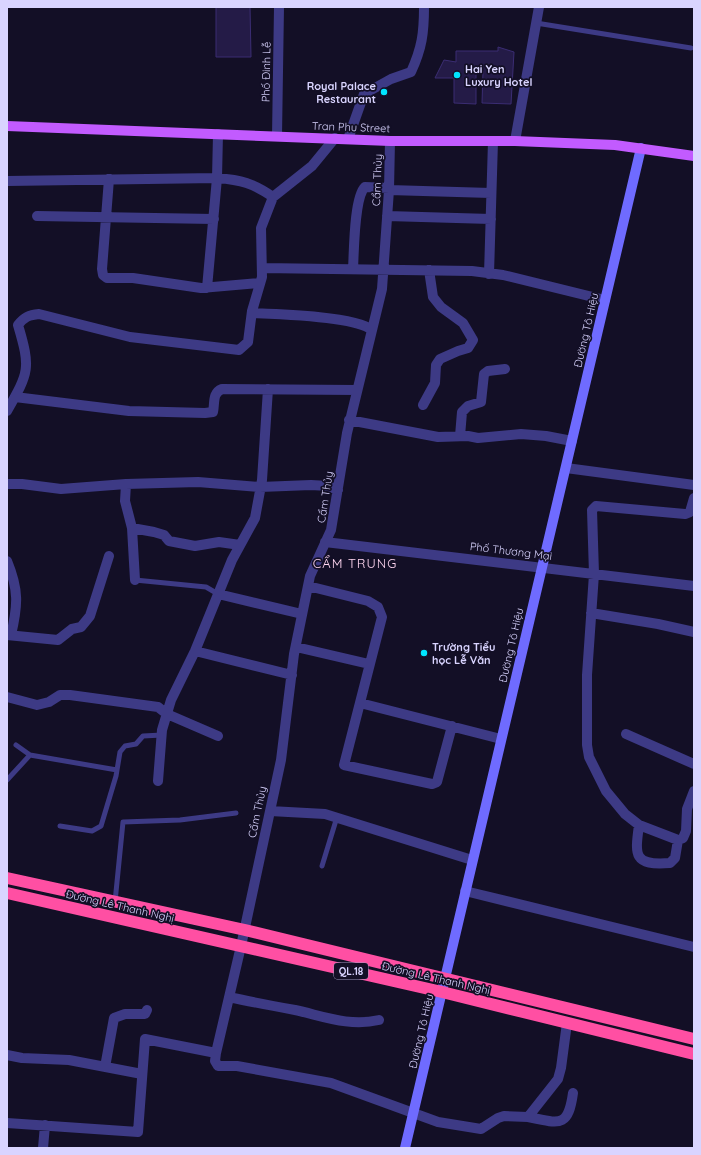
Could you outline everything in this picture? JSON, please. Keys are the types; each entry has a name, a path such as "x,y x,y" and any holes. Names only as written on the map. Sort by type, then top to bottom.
{"highway":[{"name":"Đường Lê Thanh Nghị","path":"7,878 245,930 694,1039"},
{"name":"Đường Lê Thanh Nghị","path":"7,893 442,992 694,1054"}],"main road":[{"name":"Tran Phu Street","path":"7,126 390,141 516,141 615,145 694,156"}],"street":[{"name":"Phố Đinh Lễ","path":"277,136 279,7"},
{"path":"348,139 364,94 391,79 411,72 419,55 424,33 424,7"},
{"path":"516,141 538,7"},
{"path":"207,288 217,178 218,134"},
{"path":"7,410 24,380 27,368 26,356 18,326 23,318 29,315 39,314 130,337 239,350 248,342 252,312 262,277 261,228 272,197 312,166 335,138"},
{"name":"Cẩm Thủy","path":"216,1052 245,930 281,760 296,647 310,576 332,530 349,420 382,289 389,189 390,141"},
{"path":"489,274 493,141"},
{"name":"Đường Tô Hiệu","path":"405,1148 641,148"},
{"path":"7,180 217,178 234,180 256,186 272,197"},
{"path":"109,179 102,269 103,275 108,278 133,278 207,288 260,283"},
{"path":"353,269 355,230 360,193 365,187 491,193"},
{"path":"37,216 214,219"},
{"path":"387,216 491,219"},
{"path":"262,268 430,270 489,274 606,300"},
{"path":"423,405 435,383 436,365 440,359 468,348 473,340 463,323 441,307 433,297 430,270"},
{"path":"252,312 302,315 344,321 372,330"},
{"path":"460,436 462,412 468,406 481,402 484,374 488,371 505,369"},
{"path":"15,397 130,411 205,413 212,412 214,396 217,390 222,389 357,390"},
{"path":"158,781 162,735 167,714 182,676 195,651 240,545 255,518 260,487 268,389"},
{"path":"349,420 438,437 460,436 478,438 521,434 546,436 572,441"},
{"path":"566,468 694,485"},
{"path":"7,484 22,484 62,489 126,484 198,482 260,487 311,485 328,486 338,490"},
{"path":"126,484 126,501 132,528 135,580"},
{"path":"694,498 690,512 685,514 594,507 592,514 594,574 587,675 587,745 589,757 606,791 625,814 639,825 678,840 683,838 690,823 687,809 694,790"},
{"path":"132,528 164,535 169,541 195,546 219,542 240,545"},
{"name":"Phố Thương Mại","path":"325,542 694,586"},
{"path":"7,561 15,580 17,600 9,635 58,640 72,629 81,627 90,616 109,556"},
{"path":"308,586 368,601 378,606 382,617 344,765 432,784 437,782 452,726"},
{"path":"218,594 302,614"},
{"path":"591,613 658,624 694,632"},
{"path":"296,647 369,664"},
{"path":"195,651 292,675"},
{"path":"7,697 37,705 49,702 60,695 70,695 158,707 167,714 218,736"},
{"path":"360,703 501,739"},
{"path":"626,734 694,764"},
{"path":"270,811 325,814 472,860"},
{"path":"639,825 636,850 639,857 644,861 670,863 675,858 678,840"},
{"path":"465,891 694,947"},
{"path":"229,998 295,1010 341,1022 363,1023 379,1020"},
{"path":"105,1067 114,1018 125,1014 141,1015 147,1010"},
{"path":"528,1117 558,1078 561,1068 567,1023"},
{"path":"7,1123 138,1132 145,1038 216,1052 215,1061 218,1066 237,1066 326,1082 438,1122 477,1129 485,1128 498,1118 504,1116 528,1117 554,1121 564,1120 570,1112 573,1093"},
{"path":"7,1055 22,1058 69,1060 142,1074"},
{"path":"43,1148 45,1125"}],"lane":[{"path":"536,23 691,48"},
{"path":"135,580 206,587 218,594"},
{"path":"60,826 92,831 101,826 117,770 120,752 125,746 136,744 143,736 162,735"},
{"path":"16,745 30,755 117,770"},
{"path":"7,780 30,755"},
{"path":"115,902 122,822 180,820 236,813"},
{"path":"322,866 336,817"}],"building":[{"path":"216,7 250,7 251,57 216,57"},
{"name":"Hai Yen Luxury Hotel","path":"498,47 514,52 511,104 482,103 483,71 476,71 476,104 454,103 454,78 435,78 444,60 456,62 456,51 498,51"}],"place":[{"name":"Hai Yen Luxury Hotel","path":"457,75"},
{"name":"Royal Palace Restaurant","path":"384,92"},
{"name":"Trường Tiểu học Lễ Văn","path":"424,653"}],"district":[{"name":"CẨM TRUNG","path":"355,563"}]}
